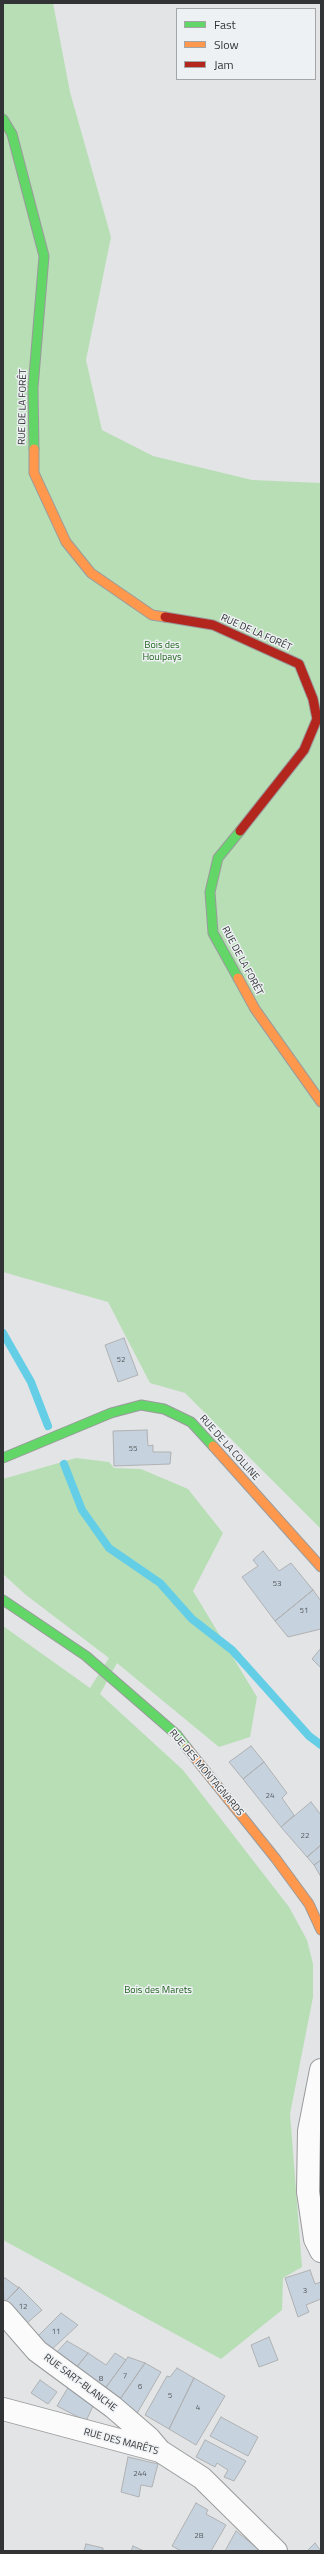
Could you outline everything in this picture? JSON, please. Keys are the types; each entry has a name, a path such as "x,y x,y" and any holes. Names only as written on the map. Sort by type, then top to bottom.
{"main road":[{"name":"RUE DE LA FORÊT","path":"3,119 12,134 44,256 33,388 34,473 66,542 91,573 152,615 213,625 299,664 313,699 317,719 304,750 218,858 210,892 213,933 255,1009 321,1102"},
{"name":"RUE DE LA COLLINE","path":"3,1458 111,1413 141,1405 164,1409 191,1422 321,1567"},
{"name":"RUE DES MONTAGNARDS","path":"3,1600 86,1656 177,1735 276,1859 309,1904 321,1930"}],"street":[{"path":"321,2070 309,2131 308,2192 315,2239 321,2251"},
{"name":"RUE SART-BLANCHE","path":"3,2312 37,2351 113,2407 149,2438 160,2451"},
{"name":"RUE DES MARÊTS","path":"3,2409 160,2451 202,2478 276,2551"}],"green space":[{"name":"Bois des Houlpays","path":"3,3 53,3 70,92 111,237 86,360 102,430 153,456 252,480 321,483 321,1529 185,1393 150,1383 108,1302 3,1272"},
{"name":"Bois des Marets","path":"76,1458 109,1462 114,1468 141,1469 188,1489 223,1533 193,1591 257,1697 250,1737 219,1747 117,1663 100,1694 183,1770 289,1907 307,1940 313,1964 313,1997 290,2114 302,2267 283,2278 282,2310 221,2359 3,2240 3,1626 90,1688 109,1658 26,1595 3,1574 3,1479"}],"building":[{"path":"124,1338 138,1375 118,1382 105,1345"},
{"path":"147,1430 148,1446 153,1445 153,1452 171,1452 170,1464 114,1466 113,1431"},
{"path":"263,1551 279,1571 291,1563 313,1590 275,1621 242,1577 258,1566 253,1560"},
{"path":"313,1590 321,1601 321,1629 288,1637 275,1621"},
{"path":"321,1648 321,1668 312,1659"},
{"path":"251,1746 264,1762 243,1779 229,1762"},
{"path":"264,1762 287,1793 282,1798 294,1815 281,1827 243,1779"},
{"path":"311,1802 321,1815 321,1845 307,1857 281,1827"},
{"path":"321,1845 321,1860 314,1865 307,1857"},
{"path":"321,1860 321,1877 314,1865"},
{"path":"321,2122 321,2154 318,2154 319,2133"},
{"path":"318,2154 321,2154 321,2209"},
{"path":"310,2270 315,2284 321,2282 321,2299 306,2305 309,2312 298,2317 285,2278"},
{"path":"5,2278 19,2288 4,2303 3,2279"},
{"path":"19,2287 42,2310 26,2324 4,2303"},
{"path":"61,2313 78,2325 50,2351 36,2338"},
{"path":"269,2337 278,2360 259,2367 251,2345"},
{"path":"67,2341 88,2353 76,2368 55,2354"},
{"path":"88,2353 106,2365 115,2353 126,2360 104,2390 76,2368"},
{"path":"128,2357 145,2363 118,2402 104,2390"},
{"path":"145,2363 161,2372 135,2417 118,2402"},
{"path":"177,2368 194,2378 169,2429 145,2415 167,2376 170,2377"},
{"path":"194,2378 225,2396 196,2445 169,2429"},
{"path":"40,2380 57,2392 48,2404 31,2393"},
{"path":"69,2386 95,2402 86,2421 57,2406"},
{"path":"221,2417 258,2437 248,2456 210,2436"},
{"path":"205,2440 246,2461 234,2481 224,2477 228,2470 217,2463 215,2467 196,2457"},
{"path":"128,2457 158,2464 152,2487 141,2485 139,2497 121,2492"},
{"path":"196,2503 208,2510 206,2514 226,2525 211,2551 181,2551 172,2546"},
{"path":"236,2531 261,2551 225,2551"},
{"path":"315,2543 321,2551 307,2551"},
{"path":"86,2544 103,2548 103,2551 84,2551"},
{"path":"133,2546 144,2551 131,2551"}],"waterway":[{"path":"3,1333 31,1382 48,1426"},
{"path":"64,1464 82,1510 109,1548 160,1583 192,1619 232,1650 309,1736 321,1745"}],"traffic: fast":[{"path":"3,119 12,134 44,256 33,388 34,449"},
{"path":"238,978 213,933 210,892 218,858 240,831"},
{"path":"3,1458 111,1413 141,1405 164,1409 191,1422 213,1446"},
{"path":"3,1600 86,1656 177,1735 187,1748"}],"traffic: slow":[{"path":"34,449 34,473 66,542 91,573 152,615 165,617"},
{"path":"238,978 255,1009 321,1102"},
{"path":"213,1446 321,1567"},
{"path":"187,1748 276,1859 309,1904 321,1930"}],"traffic: jam":[{"path":"165,617 213,625 299,664 313,699 317,719 304,750 240,831"}]}
